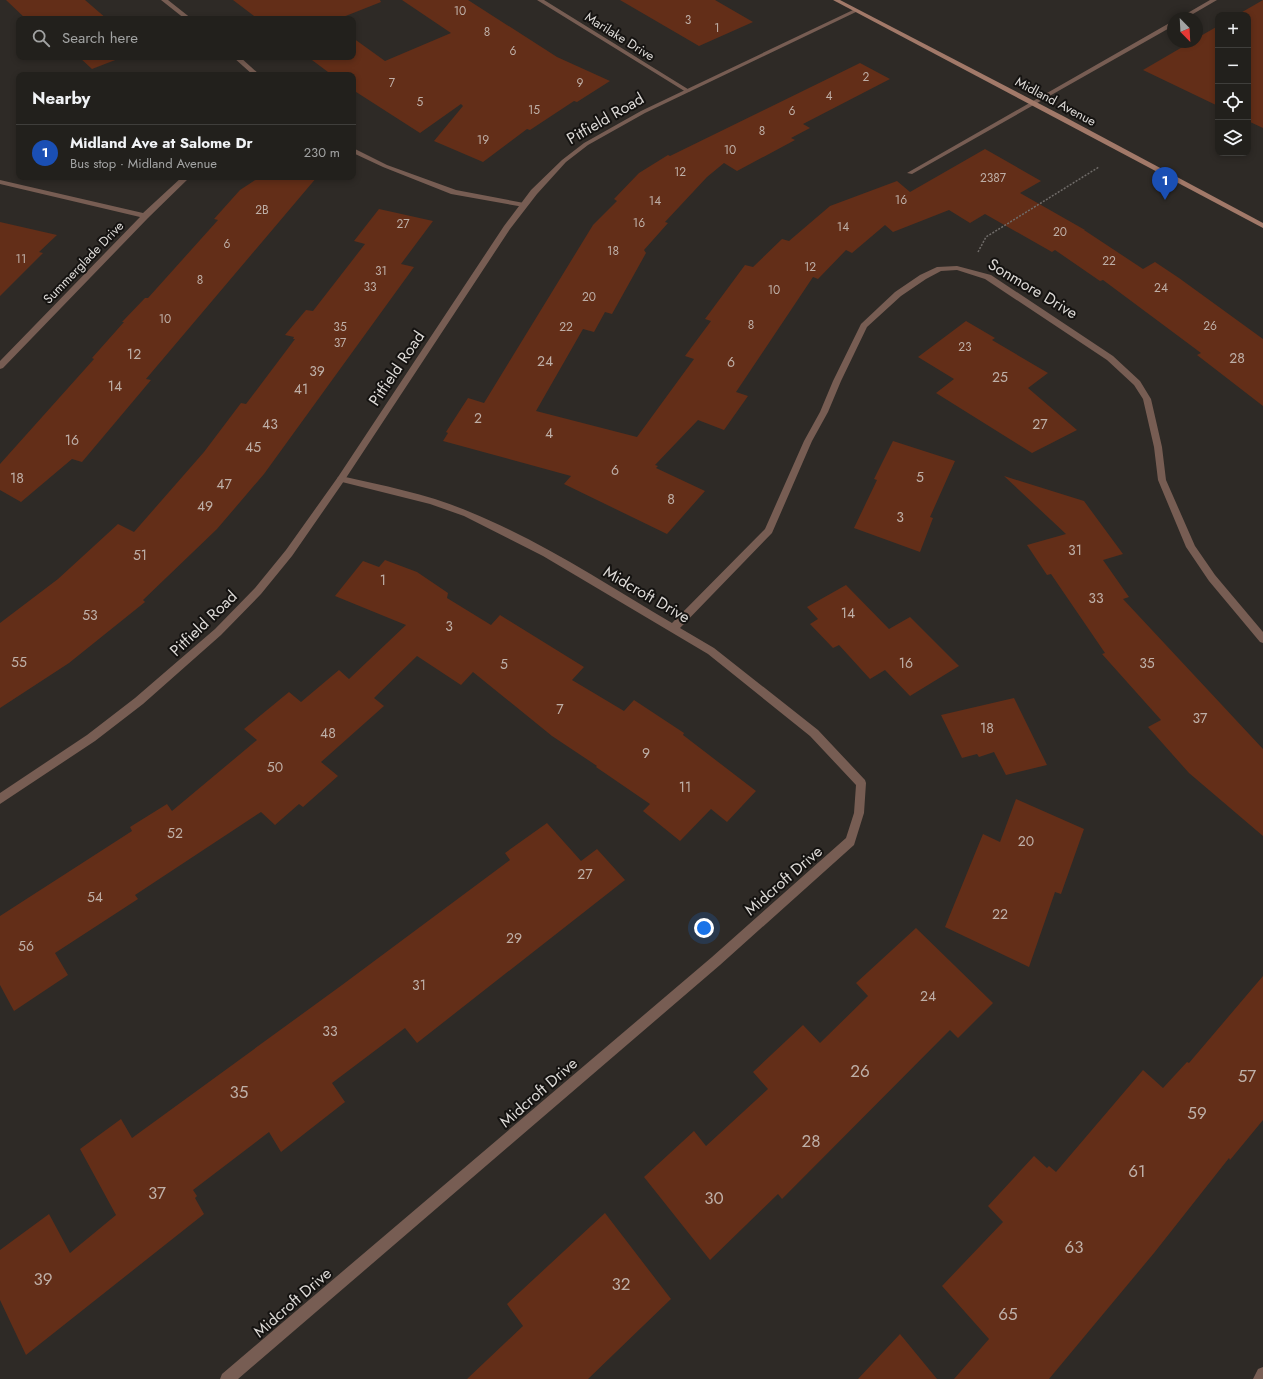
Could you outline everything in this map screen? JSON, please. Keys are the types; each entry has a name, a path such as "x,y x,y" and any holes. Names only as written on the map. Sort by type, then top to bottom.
{"main road":[{"name":"Midland Avenue","path":"836,0 1033,102 1263,226"}],"street":[{"path":"164,0 185,16"},
{"name":"Marilake Drive","path":"540,0 688,91"},
{"path":"1193,12 1214,0"},
{"name":"Pitfield Road","path":"0,799 109,724 139,701 218,632 258,590 284,558 341,479 479,269 524,205 534,192 564,161 586,144 618,125 855,11"},
{"path":"910,173 1167,26"},
{"path":"240,60 254,72"},
{"path":"356,152 385,166 454,192 524,205"},
{"name":"Summerglade Drive","path":"0,366 145,216 183,180"},
{"path":"0,182 145,216"},
{"name":"Sonmore Drive","path":"674,628 769,531 808,441 824,412 837,381 864,326 878,310 923,277 940,269 957,268 988,277 1104,353 1138,383 1147,399 1158,447 1162,480 1191,547 1212,578 1263,639"},
{"name":"Midcroft Drive","path":"227,1379 716,961 850,841 859,813 861,783 814,733 711,651 546,553 468,514 431,501 341,479"},
{"path":"1260,1379 1263,1374"}],"path":[{"path":"968,270 986,237 1099,167"}],"building":[{"path":"6,0 85,0 104,16 23,16"},
{"path":"233,0 380,0 381,2 346,16 254,16"},
{"path":"402,0 468,0 557,57 610,81 577,102 574,101 530,130 527,129 483,162 434,141 463,106 461,104 420,133 356,92 356,72 328,72 312,60 356,60 356,40 385,61 451,33"},
{"path":"620,0 715,0 753,22 699,46"},
{"path":"1263,0 1263,128 1251,122 1251,12 1242,12"},
{"path":"1215,28 1215,105 1143,70 1181,48 1203,48 1203,35"},
{"path":"82,60 115,60 92,69"},
{"path":"860,63 890,79 803,124 810,128 791,138 795,140 737,171 724,163 707,177 665,222 668,223 644,250 646,253 612,314 605,312 594,332 583,329 536,411 637,437 694,359 685,356 711,321 705,319 745,265 753,267 782,239 789,241 830,206 897,181 910,192 985,149 1041,181 1020,193 1085,230 1143,269 1155,262 1263,339 1263,406 1197,355 1201,353 1103,280 1100,281 1055,250 1052,252 985,214 970,223 949,210 893,232 885,225 852,253 846,250 818,279 813,277 736,392 748,396 724,430 698,420 655,465 658,466 656,468 705,491 667,534 564,484 571,476 443,441 448,433 446,432 468,398 484,403 593,225 617,201 614,199 639,173 668,155 670,156"},
{"path":"255,180 314,180 146,379 151,380 82,462 72,459 21,502 0,490 0,464 94,359 92,358 124,322 122,322 145,298 148,298 218,220 214,219 240,190"},
{"path":"379,209 433,221 401,264 414,267 264,474 217,529 143,600 145,602 69,663 0,708 0,623 58,579 118,524 134,532 204,452 241,403 246,404 295,339 293,339 294,337 285,335 306,310 313,311 365,244 354,241"},
{"path":"0,222 57,235 39,252 43,253 0,296"},
{"path":"966,321 995,338 992,340 1048,373 1028,388 1077,430 1032,453 936,393 954,379 918,357"},
{"path":"893,441 955,461 930,517 933,518 920,552 854,528 877,480 874,479"},
{"path":"1004,476 1084,501 1123,554 1103,560 1129,597 1123,599 1263,749 1263,836 1189,773 1148,727 1161,720 1102,654 1105,653 1051,574 1047,575 1027,545 1066,534"},
{"path":"385,560 417,572 448,593 447,598 491,625 500,615 584,667 572,680 624,711 634,700 684,733 683,735 756,791 727,822 711,809 680,841 643,811 650,804 552,736 473,672 461,685 417,656 374,698 384,706 321,762 338,776 303,807 299,804 275,825 261,812 135,895 138,899 55,953 68,975 14,1011 0,985 0,916 132,831 130,827 167,804 172,811 257,740 244,729 289,692 301,702 339,670 349,679 406,625 335,596 363,561 379,567"},
{"path":"846,585 889,629 910,617 959,666 910,696 885,670 870,679 839,645 833,648 810,624 818,619 807,607"},
{"path":"1014,698 1047,765 1006,775 994,752 979,757 977,754 962,758 941,715"},
{"path":"1016,799 1084,829 1061,894 1055,892 1029,967 945,927 983,834 1000,842"},
{"path":"547,823 581,861 597,849 625,880 417,1043 405,1028 332,1083 345,1102 281,1152 269,1132 193,1190 197,1196 195,1198 204,1214 26,1355 0,1300 0,1250 49,1214 70,1253 116,1215 80,1149 121,1119 132,1138 510,860 505,853"},
{"path":"916,928 993,1003 958,1038 950,1030 782,1199 778,1194 710,1260 644,1177 694,1131 706,1146 768,1089 753,1072 803,1025 820,1043 868,996 856,983"},
{"path":"1263,976 1263,1120 1230,1160 1229,1158 1154,1253 1049,1379 954,1379 989,1339 942,1286 1003,1222 988,1206 1034,1156 1047,1168 1049,1166 1056,1172 1143,1070 1163,1088 1187,1062 1189,1063"},
{"path":"605,1213 671,1299 588,1379 467,1379 523,1326 507,1304"},
{"path":"900,1334 937,1379 858,1379"}],"place":[{"name":"Midland Ave at Salome Dr","path":"1165,200"}]}
